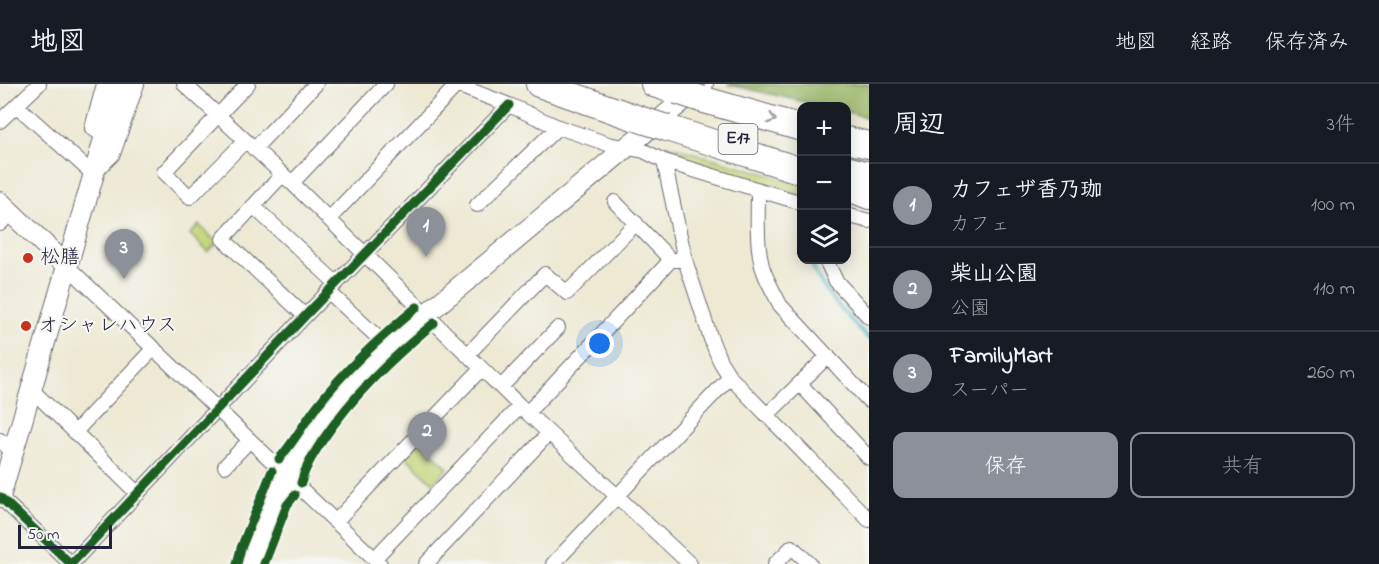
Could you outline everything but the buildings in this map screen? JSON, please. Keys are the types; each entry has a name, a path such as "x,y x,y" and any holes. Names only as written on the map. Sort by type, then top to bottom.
{"highway":[{"path":"540,84 657,120 797,170"},
{"name":"E17","path":"557,84 657,120 797,156"},
{"name":"E17","path":"665,88 702,91 797,127"},
{"path":"851,141 869,146"},
{"path":"851,170 869,175"},
{"path":"851,189 869,196"}],"street":[{"path":"0,121 39,84"},
{"path":"104,84 92,128 105,137"},
{"path":"120,84 32,390 7,446 0,497 71,564 304,316 509,105"},
{"path":"93,174 113,154 137,84"},
{"path":"184,84 329,219 523,409 690,564"},
{"path":"248,84 164,172 190,198 316,84"},
{"path":"304,316 223,239 253,206 287,179 386,84"},
{"path":"329,219 455,85 509,105 558,127 608,144 644,151 664,161 797,202"},
{"path":"252,564 287,477 324,417 353,383 388,347 425,315 627,147 702,91"},
{"path":"17,106 93,174"},
{"path":"477,205 558,127"},
{"path":"664,161 678,260 720,362 730,377 869,520"},
{"path":"758,190 762,266 780,305 869,400"},
{"path":"615,202 678,260"},
{"path":"253,206 388,347"},
{"path":"4,213 67,266 377,561 523,409 678,260"},
{"path":"851,216 869,221"},
{"path":"467,355 545,274 567,293 636,223"},
{"path":"828,264 836,281 869,317"},
{"path":"501,387 558,328"},
{"path":"75,432 154,348"},
{"path":"767,415 828,356"},
{"path":"335,522 481,369"},
{"path":"553,564 730,377"},
{"path":"800,384 869,458"},
{"path":"32,390 138,494"},
{"path":"426,564 549,433"},
{"path":"225,466 250,440"},
{"path":"775,564 792,547 810,564"}],"green space":[{"path":"727,84 869,84 869,118 851,113 851,102 805,102"},
{"path":"666,145 797,183 797,194 671,154"},
{"path":"199,225 217,243 208,252 190,234"},
{"path":"420,441 448,468 433,483 405,456"}],"waterway":[{"path":"812,264 827,292 869,339"}],"cycle path":[{"path":"0,497 71,564 305,316 509,105"},
{"path":"279,459 317,406 340,379 377,341 417,307"},
{"path":"301,483 315,451 347,408 388,364 434,323"},
{"path":"237,564 241,548 272,471"},
{"path":"264,564 287,505 295,495"}],"place":[{"name":"カフェザ香乃珈","path":"426,257"},
{"name":"松膳","path":"28,258"},
{"name":"FamilyMart","path":"124,279"},
{"name":"オシャレハウス","path":"26,326"},
{"name":"柴山公園","path":"427,462"}]}
